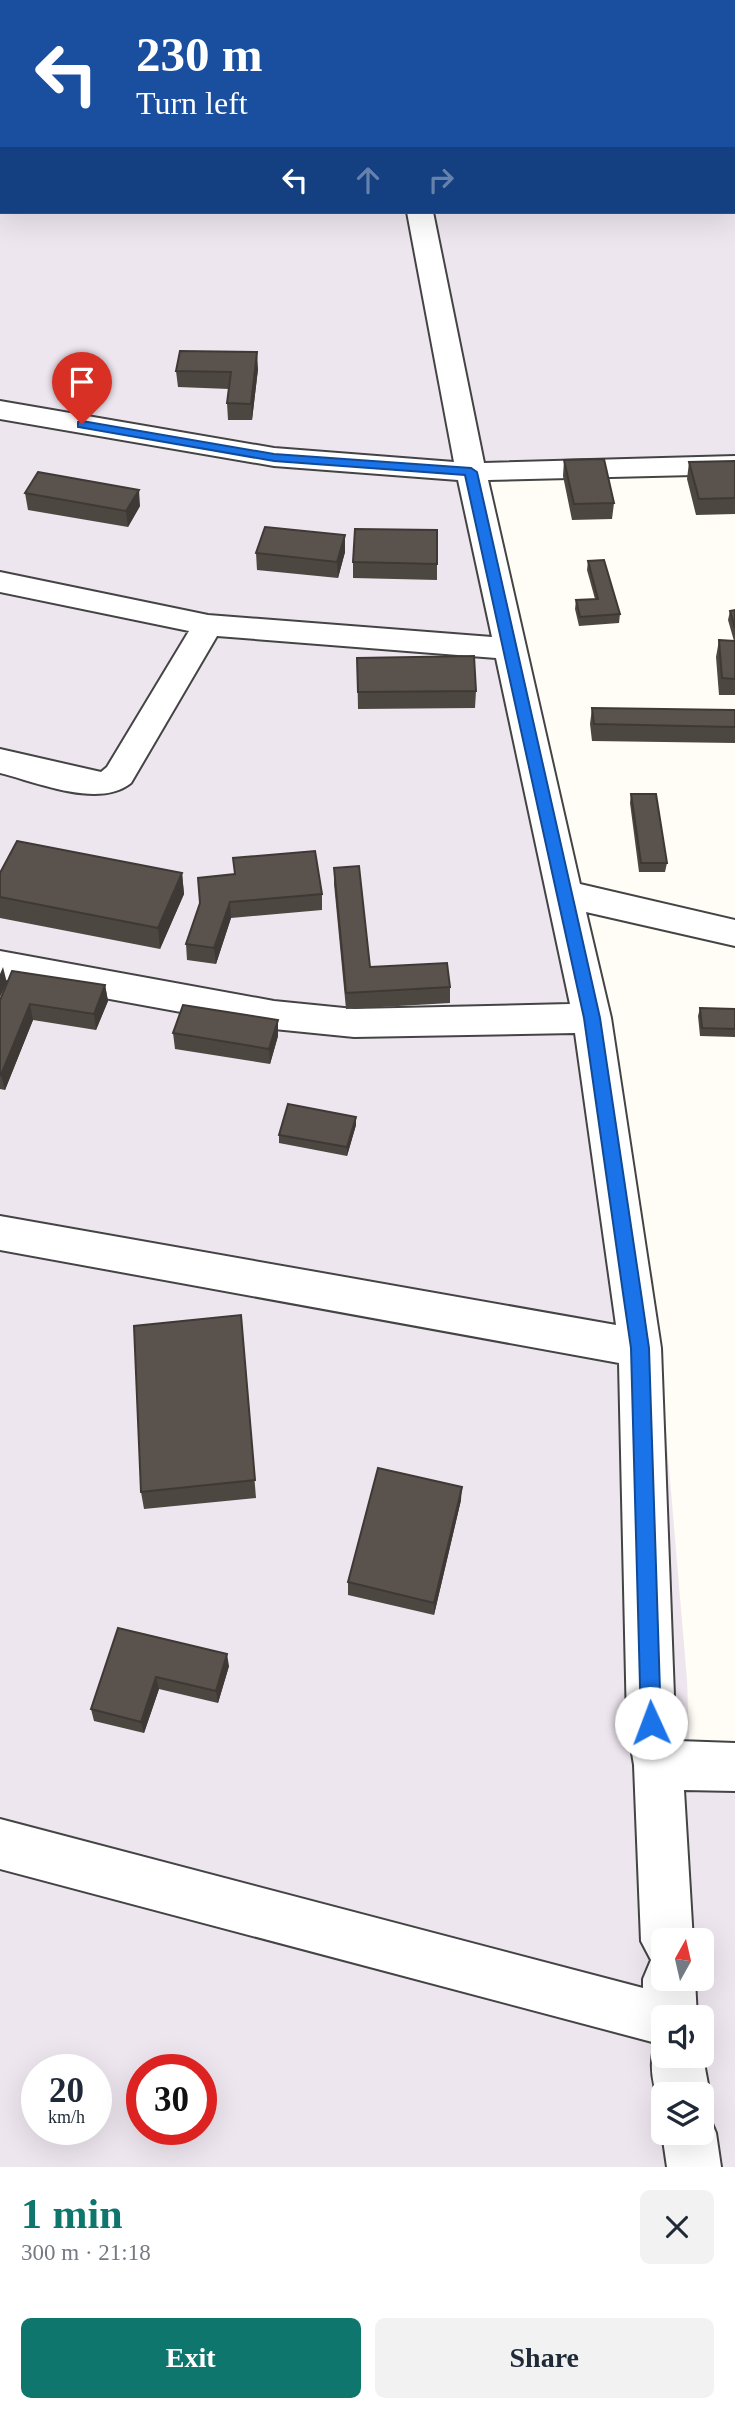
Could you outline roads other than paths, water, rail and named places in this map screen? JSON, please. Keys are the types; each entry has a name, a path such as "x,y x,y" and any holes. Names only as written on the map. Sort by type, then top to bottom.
{"street":[{"path":"420,214 471,472 592,1018 640,1348 651,1723 658,1765 666,1928"},
{"path":"0,410 274,457 471,472 735,465"},
{"path":"0,582 208,625 510,649"},
{"path":"0,761 94,783 109,783 119,775 208,625"},
{"path":"566,894 735,933"},
{"path":"0,965 274,1015 354,1023 592,1018"},
{"path":"0,1233 640,1348"},
{"path":"658,1765 735,1767"},
{"path":"0,1844 651,2017"},
{"path":"691,2145 694,2167"}]}
